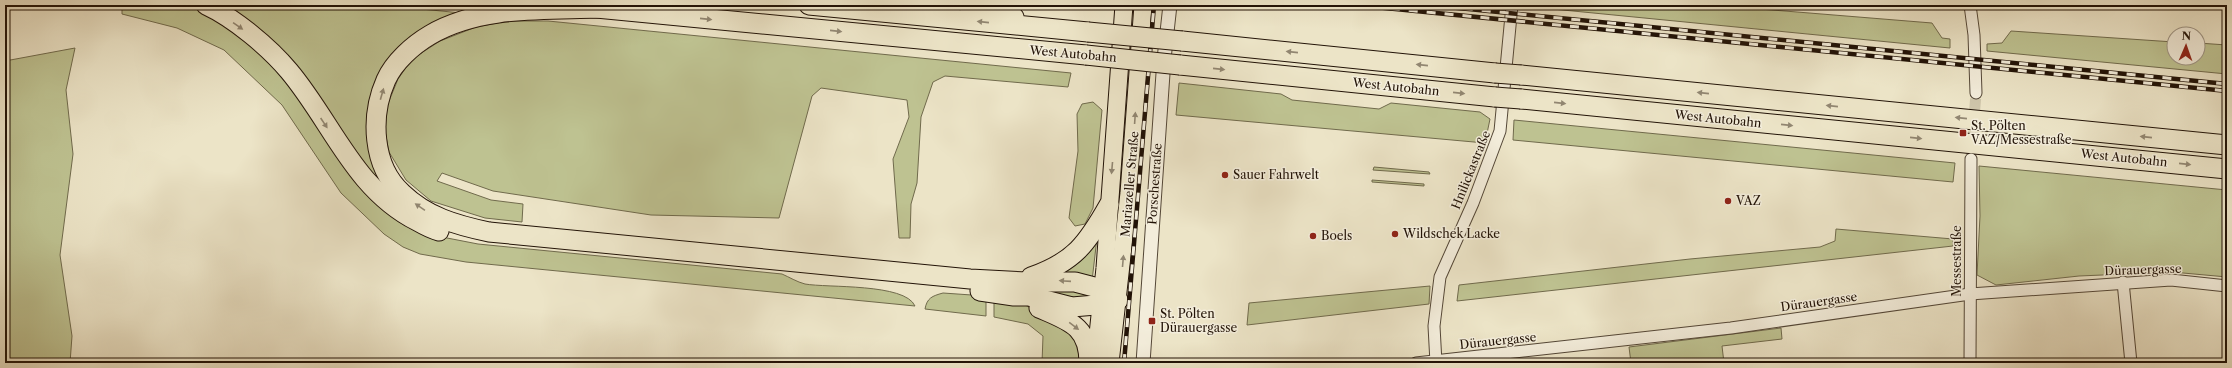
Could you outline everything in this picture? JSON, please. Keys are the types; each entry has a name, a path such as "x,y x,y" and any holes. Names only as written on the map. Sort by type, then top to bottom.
{"highway":[{"path":"206,5 256,38 289,71 343,151 375,191 398,211 434,230 475,240 829,274 996,292 1075,282 1098,288 1107,298"},
{"name":"West Autobahn","path":"564,5 2227,169"},
{"name":"West Autobahn","path":"809,5 2227,145"},
{"path":"968,5 989,9 1050,28"},
{"path":"598,8 535,11 473,17 453,23 429,35 404,56 386,80 377,113 376,132 378,152 386,172 401,193 438,218 489,232 1013,289 1077,328 1087,342 1089,350 1089,363"},
{"path":"1013,289 1062,264 1077,252 1095,230 1109,205"}],"main road":[{"name":"Mariazeller Straße","path":"1110,363 1107,298 1109,205 1124,5"},
{"name":"Mariazeller Straße","path":"1095,363 1129,193 1143,5"}],"street":[{"name":"Porschestraße","path":"1143,363 1164,58 1170,5"},
{"name":"Hnilickastraße","path":"1436,362 1434,326 1440,277 1473,203 1500,132 1512,5"},
{"path":"1970,5 1974,35 1976,93"},
{"name":"Messestraße","path":"1970,159 1970,363"},
{"name":"Dürauergasse","path":"1416,363 1436,362 1731,328 1970,294 2123,282 2171,280 2227,286"},
{"path":"2123,282 2130,363"}],"green space":[{"path":"122,5 194,5 235,28 284,74 357,178 442,237 478,244 782,274 805,284 864,288 897,293 908,299 915,306 466,262 420,254 403,247 384,234 341,193 282,105 224,50 177,28 122,14"},
{"path":"220,5 382,5 461,13 373,95 400,206"},
{"path":"1711,5 1932,23 1942,38 1950,39 1950,48 1522,6"},
{"path":"508,21 548,21 1071,73 1068,87 945,76 933,82 921,117 917,183 911,204 910,238 899,238 893,159 909,117 907,100 821,88 812,96 779,218 651,215 493,191 442,173 437,181 491,200 523,204 522,222 485,218 431,201 406,180 389,152 384,126 387,106 398,79 412,59 440,41 476,27"},
{"path":"2011,31 2166,41 2166,66 2206,66 2206,44 2227,45 2227,74 1987,51 1987,44 2002,43"},
{"path":"75,48 66,90 73,154 60,255 72,336 70,363 5,363 5,61"},
{"path":"1179,83 1281,94 1292,100 1379,109 1391,103 1480,112 1490,119 1485,143 1176,115"},
{"path":"1093,102 1102,110 1093,208 1085,224 1075,226 1069,218 1078,151 1077,114 1082,104"},
{"path":"1514,120 1955,163 1953,182 1513,140"},
{"path":"1979,166 2227,190 2227,277 2172,272 2079,276 1996,285 1977,275 1980,216"},
{"path":"1374,167 1429,172 1430,174 1373,170"},
{"path":"1372,180 1424,184 1424,186 1372,182"},
{"path":"1836,229 1953,239 1953,246 1457,301 1459,285 1690,259 1820,247 1835,241"},
{"path":"1097,238 1092,281 1066,277 1061,270"},
{"path":"996,284 1091,290 1089,300 1072,302"},
{"path":"1430,286 1429,304 1247,325 1249,303"},
{"path":"943,293 986,296 986,316 925,309 927,302 931,298"},
{"path":"994,298 1025,305 1073,329 1082,350 1081,363 1042,363 1043,336 1028,324 994,317"},
{"path":"1781,328 1782,339 1722,346 1724,363 1631,363 1629,347"}],"tunnel":[{"path":"1971,159 1976,93"}],"railway":[{"path":"1124,363 1154,5"},
{"path":"1355,5 2227,91"},
{"path":"1428,5 2227,84"}],"place":[{"name":"St. Pölten VAZ/Messestraße","path":"1963,133"},
{"name":"Sauer Fahrwelt","path":"1225,175"},
{"name":"VAZ","path":"1728,201"},
{"name":"Wildschek Lacke","path":"1395,234"},
{"name":"Boels","path":"1313,236"},
{"name":"St. Pölten Dürauergasse","path":"1152,321"}]}
